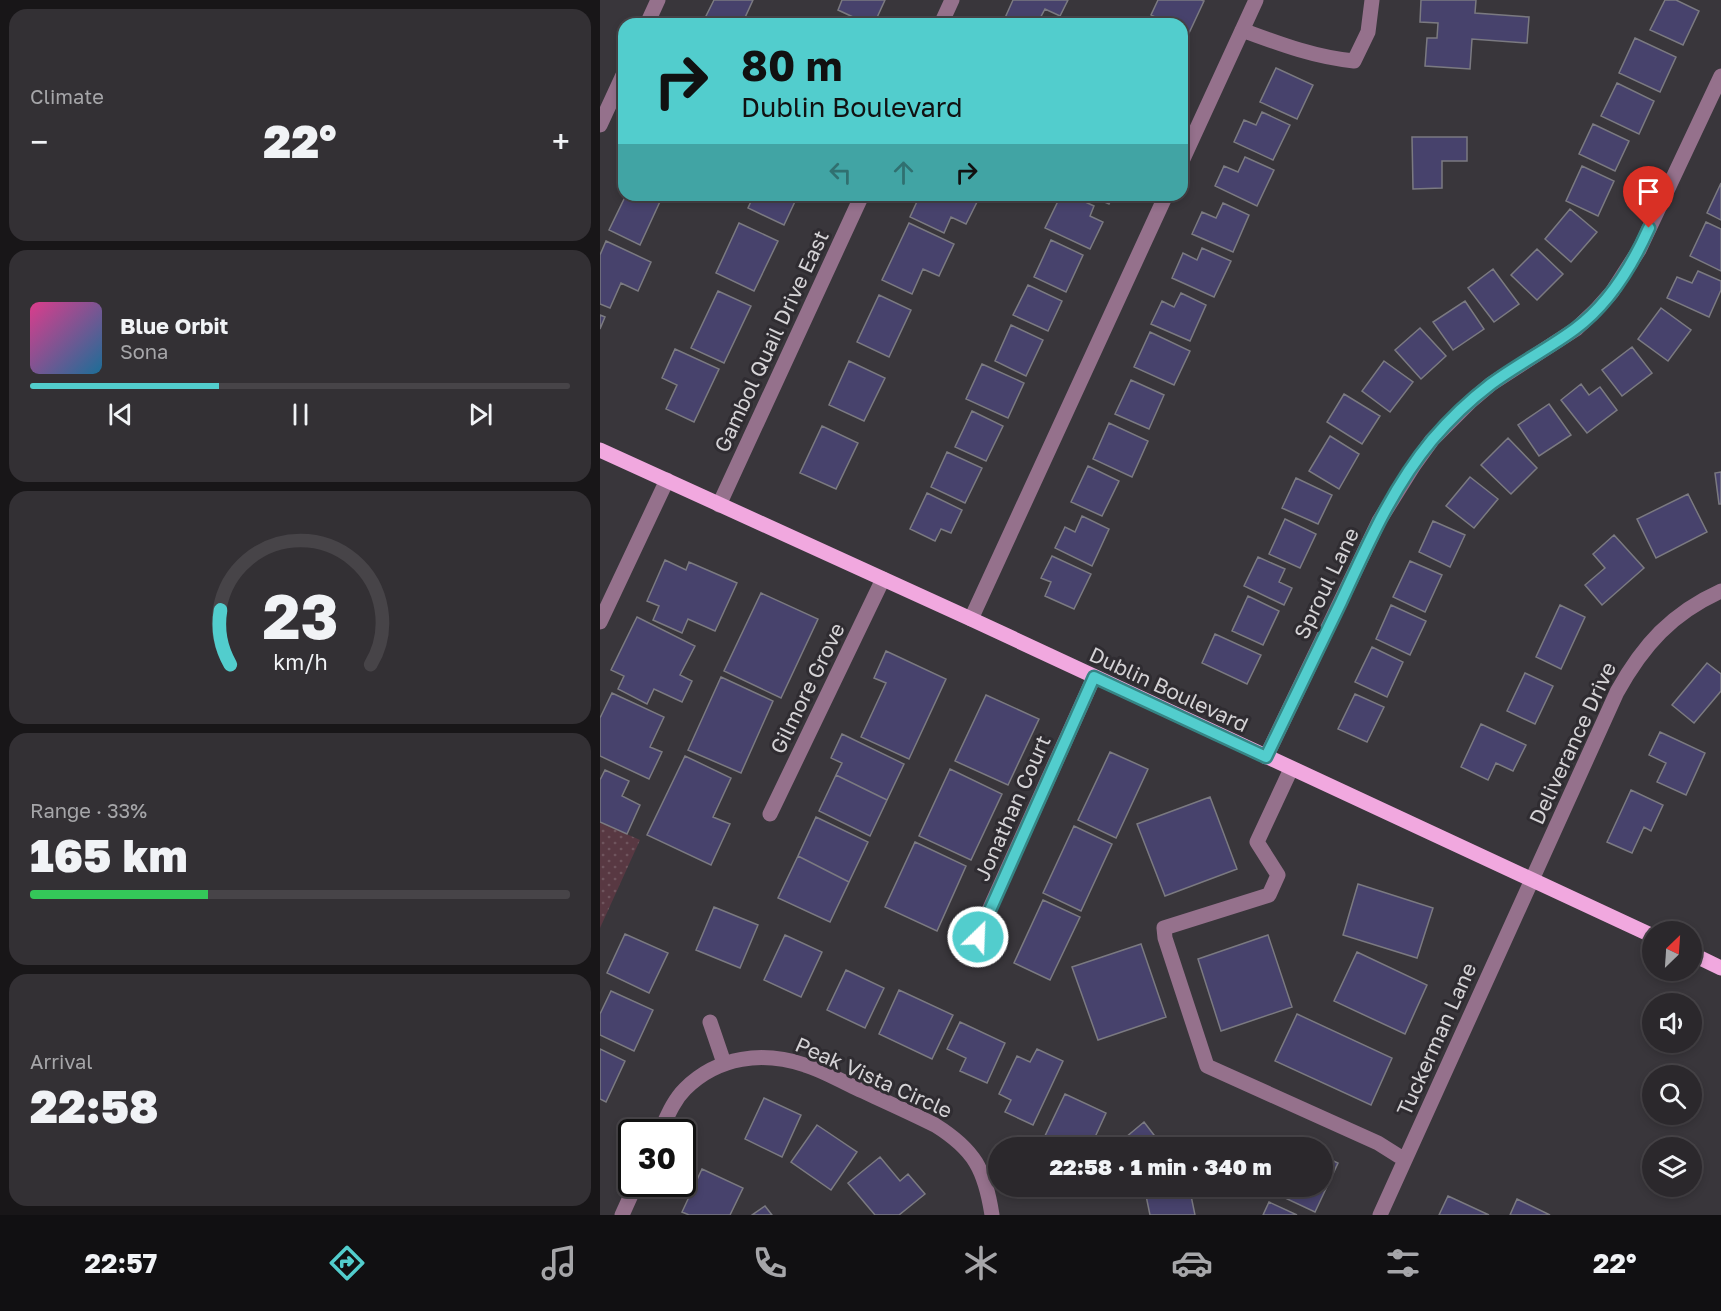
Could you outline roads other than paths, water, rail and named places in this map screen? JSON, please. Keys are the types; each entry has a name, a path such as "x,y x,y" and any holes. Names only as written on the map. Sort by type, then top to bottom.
{"main road":[{"name":"Dublin Boulevard","path":"600,450 1642,931"},
{"path":"1702,959 1721,968"}],"street":[{"path":"650,18 658,0"},
{"path":"944,18 952,0"},
{"path":"1188,148 1256,0"},
{"path":"1242,30 1327,58 1354,61 1368,32 1372,0"},
{"name":"Sproul Lane","path":"1266,757 1379,521 1408,474 1432,440 1471,401 1491,384 1576,329 1612,292 1639,250 1721,76"},
{"path":"600,125 618,86"},
{"name":"Gambol Quail Drive East","path":"719,505 859,201"},
{"path":"971,620 1163,201"},
{"path":"600,622 667,480"},
{"name":"Gilmore Grove","path":"770,814 882,579"},
{"name":"Deliverance Drive","path":"1531,880 1631,665 1667,625 1686,610 1721,591"},
{"name":"Jonathan Court","path":"968,957 1094,677"},
{"path":"1291,768 1257,842 1278,875 1269,895 1164,928 1165,938 1207,1066 1378,1143 1405,1160"},
{"name":"Tuckerman Lane","path":"1380,1215 1531,880"},
{"path":"710,1022 724,1063"},
{"name":"Peak Vista Circle","path":"666,1119 672,1106 685,1089 701,1075 724,1063 750,1057 771,1057 807,1065 954,1136 970,1152 981,1171 992,1215"},
{"path":"622,1215 630,1197"}]}
